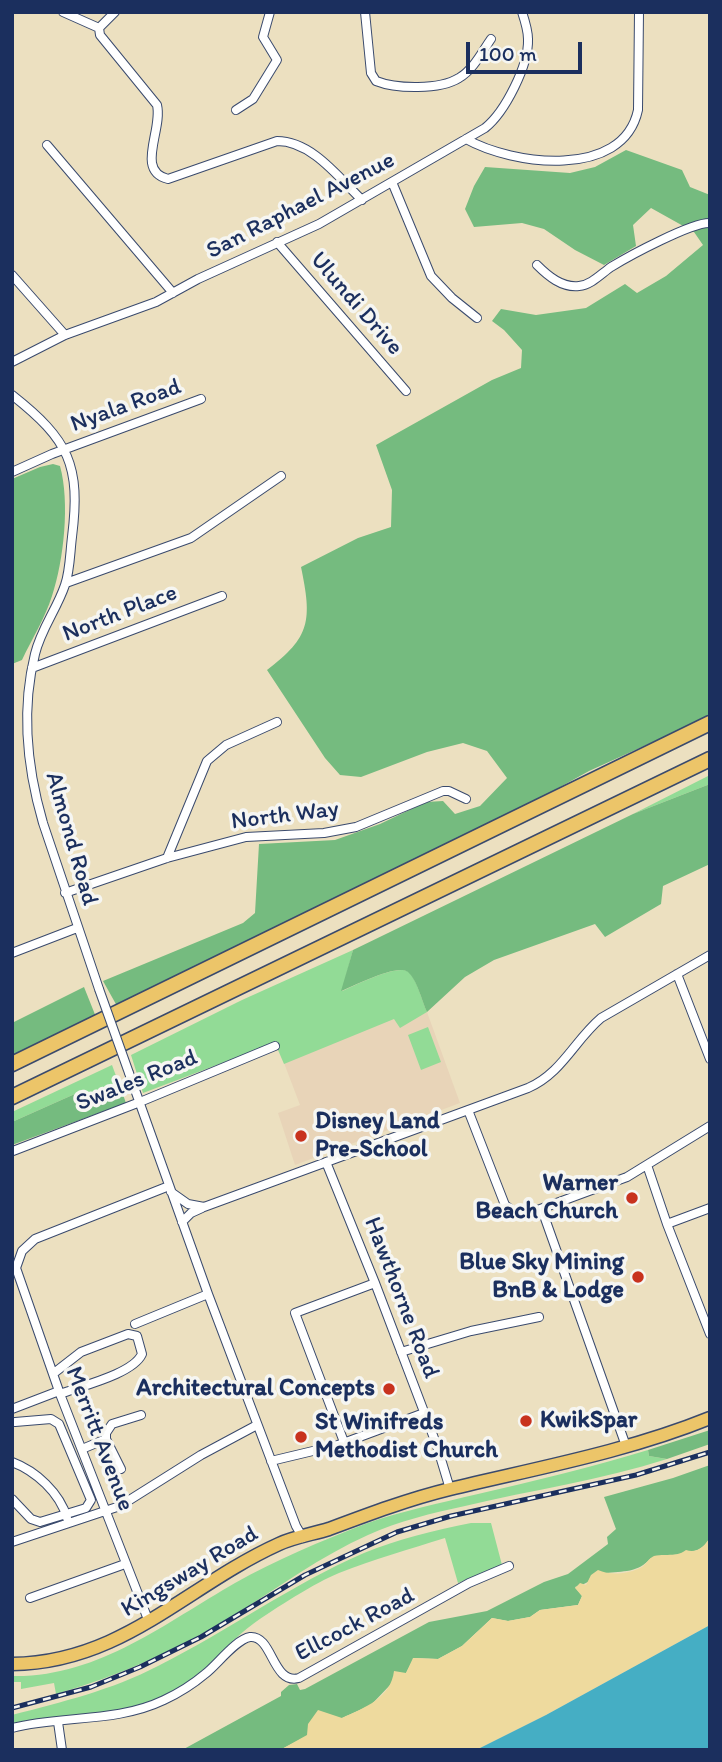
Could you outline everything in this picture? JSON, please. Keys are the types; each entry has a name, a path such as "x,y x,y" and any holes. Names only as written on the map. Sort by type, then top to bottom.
{"highway":[{"path":"12,1064 710,723"},
{"path":"12,1097 710,759"}],"main road":[{"name":"Kingsway Road","path":"12,1664 55,1660 93,1650 149,1622 281,1543 303,1538 408,1501 626,1446 710,1418"}],"street":[{"path":"63,12 100,28"},
{"path":"100,28 115,12"},
{"path":"236,110 253,99 277,60 263,37 270,12"},
{"path":"365,12 371,72 376,81 393,86 411,88 461,78 476,62 491,39"},
{"name":"San Raphael Avenue","path":"12,362 65,335 156,302 319,224 493,122 507,102 527,51 528,41 522,12"},
{"path":"466,139 498,154 566,160 595,156 624,139 635,124 638,110 639,12"},
{"path":"100,28 102,40 158,105 160,116 151,163 154,171 161,177 169,179 277,141 290,141 315,155 362,200"},
{"path":"47,145 173,293"},
{"path":"392,183 431,276 477,318"},
{"path":"537,265 556,281 569,286 583,285 613,266 691,227 710,223"},
{"name":"Ulundi Drive","path":"277,242 406,391"},
{"path":"12,275 65,335"},
{"name":"Almond Road","path":"12,395 53,432 65,449 72,468 75,498 66,583 41,636 32,668 26,716 36,797 65,893 170,1189 257,1425 303,1538"},
{"name":"Nyala Road","path":"12,472 65,449 201,399"},
{"path":"66,583 191,538 281,476"},
{"name":"North Place","path":"32,668 222,596"},
{"path":"167,858 207,761 226,745 277,722"},
{"name":"North Way","path":"65,893 167,858 246,837 343,830 368,823 443,791 466,799"},
{"path":"12,953 77,928"},
{"path":"182,1222 191,1213 204,1207 541,1082 559,1068 589,1029 601,1018 710,955"},
{"path":"677,974 710,1059"},
{"name":"Swales Road","path":"13,1151 275,1046"},
{"path":"468,1110 502,1198 509,1209 524,1215 627,1177 710,1126"},
{"name":"Hawthorne Road","path":"326,1162 375,1283 450,1489"},
{"path":"647,1165 710,1334"},
{"path":"14,1269 15,1254 35,1239 170,1189 188,1204 204,1207"},
{"path":"667,1224 710,1208"},
{"path":"542,1210 626,1446"},
{"name":"Merritt Avenue","path":"14,1269 149,1622"},
{"path":"344,1442 295,1313 375,1283"},
{"path":"135,1324 208,1294"},
{"path":"401,1352 471,1331 539,1317"},
{"path":"12,1409 126,1370 137,1363 142,1354 137,1336 128,1334 81,1352 54,1373"},
{"path":"271,1461 344,1442 424,1413"},
{"path":"121,1469 106,1439 106,1433 112,1424 141,1415"},
{"path":"12,1499 35,1521 40,1522 86,1508 91,1500 62,1428 51,1419 15,1422"},
{"path":"12,1542 120,1506 201,1455 257,1425"},
{"path":"82,1449 106,1439"},
{"path":"12,1462 32,1472 52,1492 69,1523"},
{"path":"30,1598 125,1564"},
{"name":"Ellcock Road","path":"12,1728 108,1717 155,1704 189,1686 237,1644 250,1637 263,1644 285,1676 299,1678 465,1585 509,1566"},
{"path":"58,1722 61,1750"}],"shaded area":[{"path":"410,973 460,1103 295,1165 278,1113 300,1105 276,1042"}],"green space":[{"path":"626,150 682,170 690,187 710,195 710,716 589,771 515,812 117,1006 103,981 243,923 255,913 259,844 335,840 380,824 426,802 443,801 455,814 480,806 507,778 487,751 463,743 427,752 361,777 340,775 325,758 267,670 292,647 305,626 307,601 301,567 358,538 391,527 392,490 376,445 492,380 521,368 522,350 492,321 501,309 536,315 586,308 625,284 637,293 666,276 703,245 694,232 651,208 633,225 636,246 604,265 544,229 522,223 474,227 465,209 485,167 570,173 595,167"},
{"path":"53,464 60,466 65,496 60,566 42,620 22,660 12,664 12,479"},
{"path":"710,775 710,784 633,814"},
{"path":"710,784 710,864 663,886 661,904 605,937 595,924 494,960 465,977 427,1012 414,980 403,970 365,980 341,991 353,950 633,814"},
{"path":"353,950 342,991 386,973 403,970 409,972 414,980 427,1012 400,1028 394,1019 284,1064 275,1043 143,1093 131,1055 242,1000"},
{"path":"84,987 96,1017 12,1057 12,1023"},
{"path":"428,1027 441,1062 421,1070 408,1035"},
{"path":"112,1065 122,1092 77,1093 12,1122 12,1112"},
{"path":"122,1092 126,1103 12,1145 12,1122 77,1093"},
{"path":"710,1430 710,1444 667,1459 649,1456 648,1450"},
{"path":"648,1450 649,1456 667,1459 592,1479 440,1512 380,1530 317,1562 193,1639 103,1679 56,1694 54,1683 21,1689 21,1682 12,1682 12,1676 73,1668 101,1658 156,1631 266,1566 365,1524"},
{"path":"710,1465 710,1533 705,1545 699,1549 651,1558 635,1569 598,1575 575,1587 582,1596 578,1605 540,1610 530,1617 508,1621 492,1618 462,1646 438,1659 414,1658 406,1673 371,1705 280,1750 182,1750 281,1696 281,1692 289,1685 297,1684 300,1690 305,1689 429,1622 487,1611 544,1582 568,1574 608,1544 607,1537 616,1529 604,1497"},
{"path":"471,1523 491,1523 502,1565 458,1583 445,1538 379,1559 330,1577 283,1604 241,1633 188,1683 163,1698 108,1714 12,1726 12,1715 105,1689 158,1666 311,1579 364,1553 417,1535"}],"sand":[{"path":"710,1537 710,1625 546,1715 476,1750 280,1750 307,1735 308,1724 318,1710 342,1718 367,1706 388,1688 394,1671 406,1673 413,1658 438,1659 462,1646 492,1618 508,1621 530,1617 540,1610 578,1605 582,1596 575,1588 580,1583 586,1585 591,1575 598,1570 614,1574 631,1571 642,1567 654,1556 697,1550"}],"water":[{"path":"710,1625 710,1750 476,1750 546,1715"}],"railway":[{"path":"12,1708 91,1687 140,1667 201,1637 305,1575 397,1532 451,1516 636,1475 710,1452"}],"place":[{"name":"Disney Land Pre-School","path":"301,1136"},
{"name":"Warner Beach Church","path":"632,1198"},
{"name":"Blue Sky Mining BnB & Lodge","path":"638,1277"},
{"name":"Architectural Concepts","path":"389,1389"},
{"name":"KwikSpar","path":"526,1421"},
{"name":"St Winifreds Methodist Church","path":"301,1437"}]}
